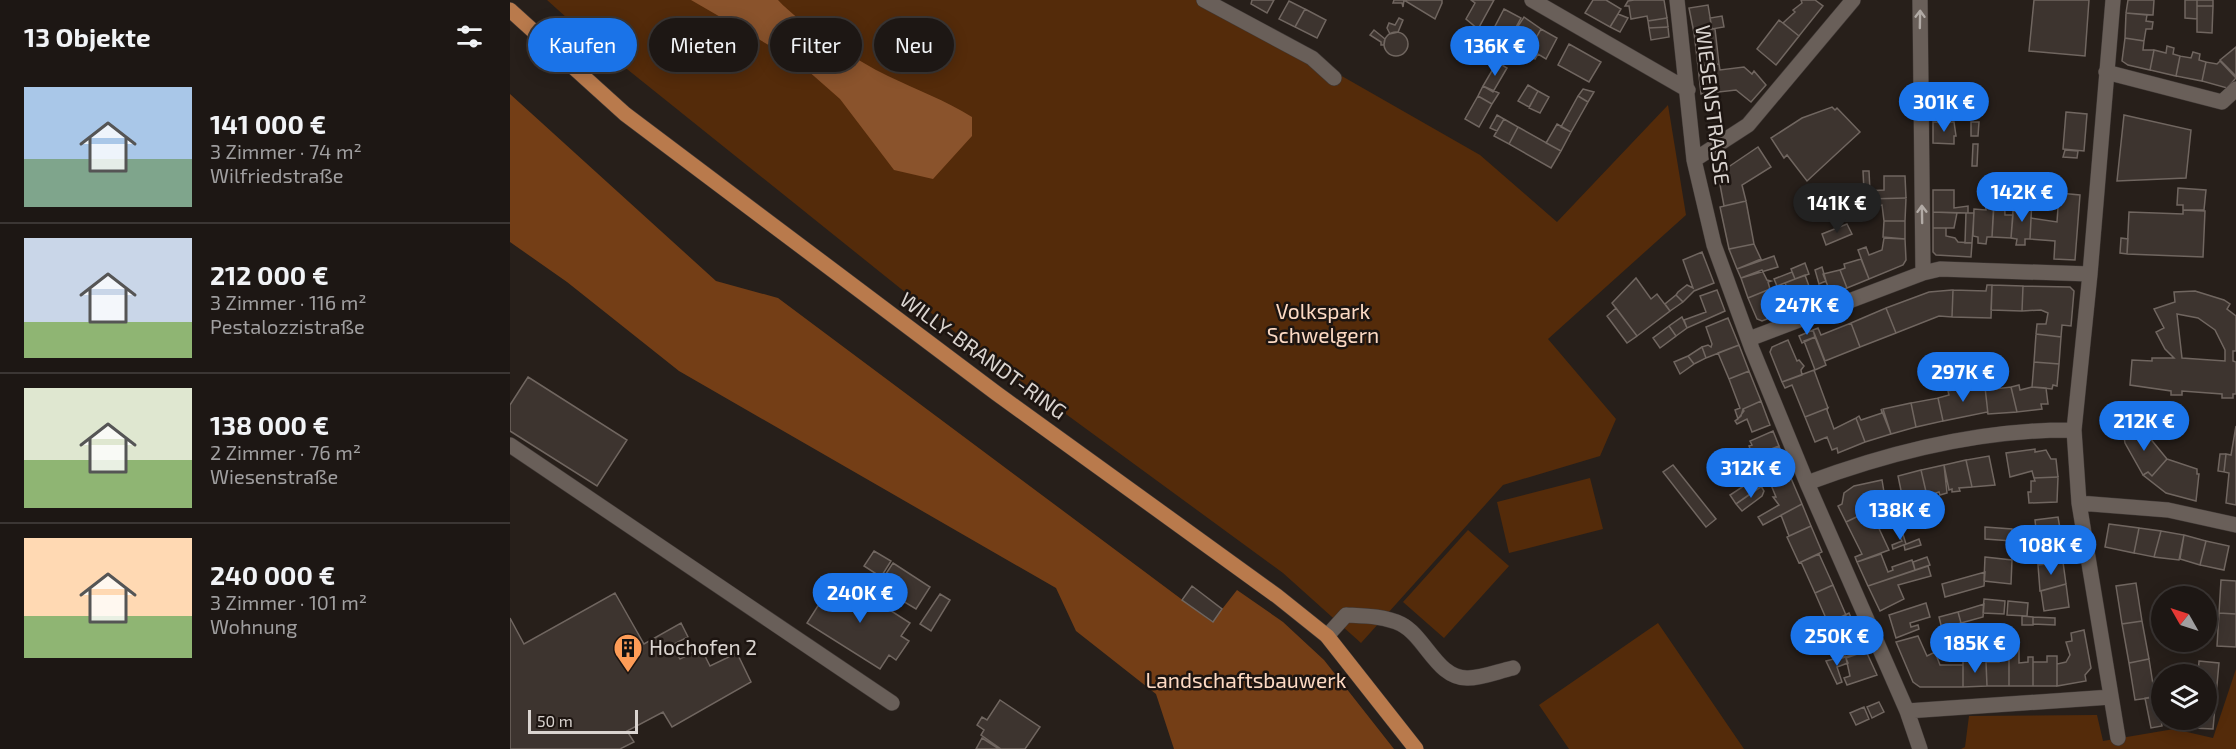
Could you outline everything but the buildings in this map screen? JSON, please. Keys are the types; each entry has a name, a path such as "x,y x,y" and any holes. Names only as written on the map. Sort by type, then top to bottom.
{"main road":[{"name":"WILLY-BRANDT-RING","path":"510,10 625,114 996,393 1277,596 1327,636 1416,749"}],"street":[{"path":"1533,0 1688,90"},
{"name":"WIESENSTRASSE","path":"1677,0 1694,160 1714,245 1807,483 1906,711 1920,749"},
{"path":"1694,160 1748,125 1853,0"},
{"path":"1920,0 1923,273"},
{"path":"2113,0 2090,274 2074,429 2079,503 2118,738"},
{"path":"1214,2 1312,58 1334,78"},
{"path":"2106,72 2222,102 2236,89"},
{"path":"1749,339 1923,273 1940,269 2090,274"},
{"path":"1807,483 1864,461 1939,443 2034,429 2074,429"},
{"path":"510,446 892,703"},
{"path":"2079,503 2168,510 2236,525"},
{"path":"1327,636 1346,615 1373,616 1403,625 1419,638 1450,674 1467,678 1513,668"},
{"path":"1906,711 2111,697"}],"green space":[{"name":"Volkspark Schwelgern","path":"547,0 1209,0 1480,155 1557,222 1668,105 1686,215 1548,339 1616,419 1600,456 1503,485 1361,643 1283,573 966,341 631,72 637,72 637,18 567,18"},
{"name":"Landschaftsbauwerk","path":"510,94 716,281 778,298 1212,622 1237,590 1283,622 1324,660 1394,749 1174,749 1156,694 1076,631 1056,588 679,371 567,282 510,242"},
{"path":"1590,478 1603,529 1509,553 1497,502"},
{"path":"1468,530 1509,566 1444,638 1403,602"},
{"path":"1658,623 1744,749 1569,749 1539,705"},
{"path":"2236,669 2236,749 1961,749 1965,747 1969,716 2097,715 2103,741 2168,730 2213,738"}],"shaded area":[{"path":"691,0 778,0 798,18 770,18 770,46 758,39 758,18 722,18"},
{"path":"862,63 874,69 874,72 880,72 952,105 972,117 972,136 933,179 894,170 840,99 809,72 862,72"}],"place":[{"name":"Hochofen 2","path":"628,674"}]}
